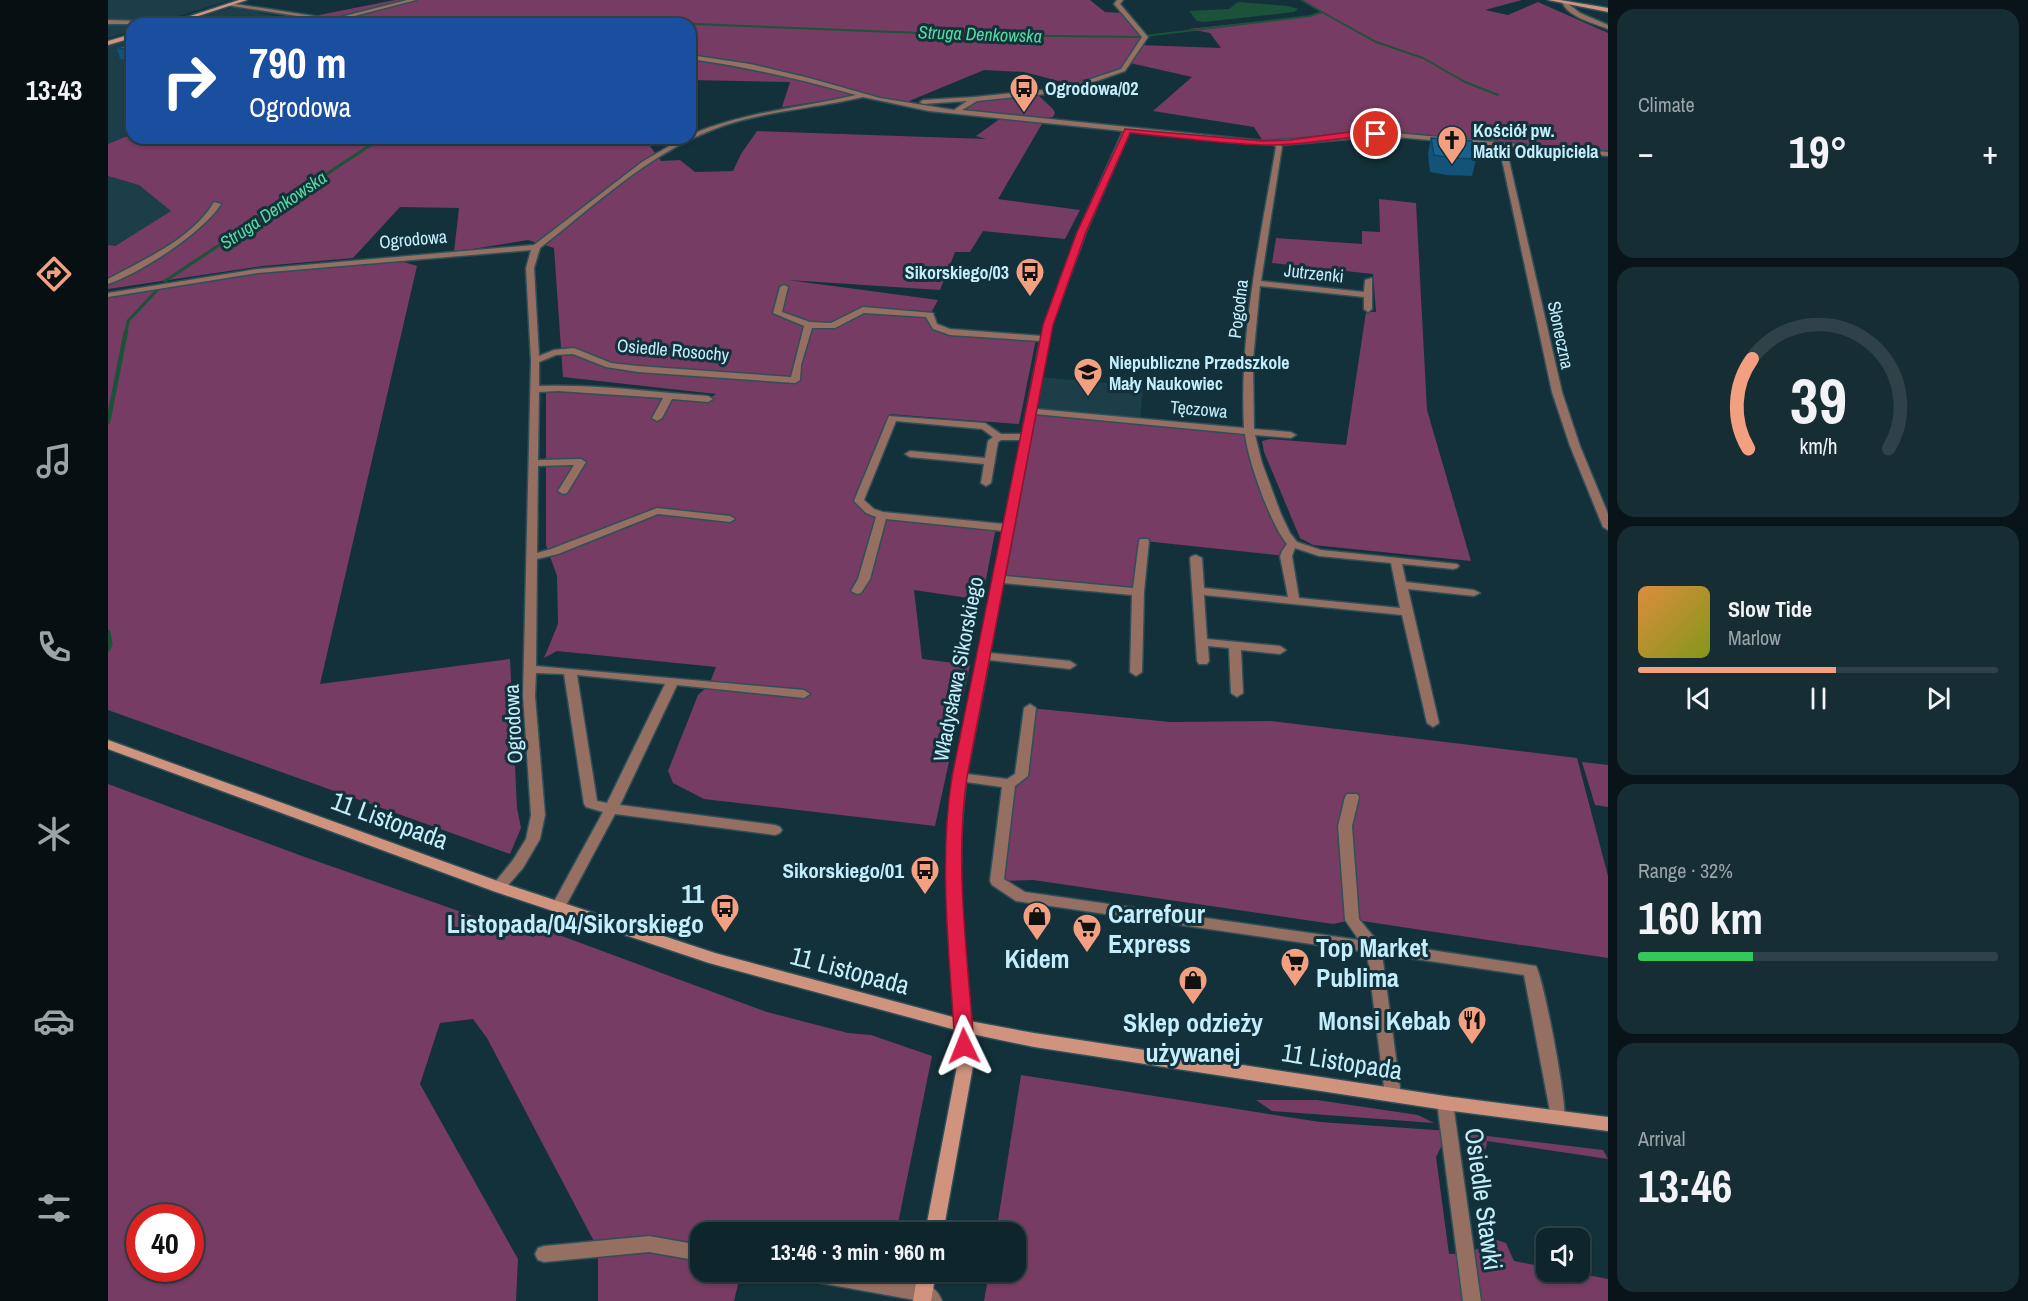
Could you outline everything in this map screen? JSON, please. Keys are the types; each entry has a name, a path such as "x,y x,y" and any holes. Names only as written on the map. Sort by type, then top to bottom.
{"street":[{"path":"188,18 244,0"},
{"path":"338,18 413,0"},
{"path":"923,102 1065,90 1123,70 1145,36 1117,4 1120,0"},
{"path":"1551,0 1608,10"},
{"path":"1564,3 1581,15 1608,27"},
{"path":"229,5 317,18"},
{"path":"108,22 126,23"},
{"path":"108,43 126,38"},
{"path":"696,58 750,66 902,104 955,112 1264,143 1338,135 1376,134 1608,154"},
{"path":"696,135 722,123 746,116 819,106 862,95"},
{"path":"955,112 975,99"},
{"name":"Władysława Sikorskiego","path":"936,1222 965,1066 955,893 954,811 1048,325 1082,232 1127,130"},
{"name":"Pogodna","path":"1276,143 1279,147 1250,338 1249,430 1252,448 1271,500 1286,535 1293,544"},
{"path":"535,361 530,268 536,247 644,163 678,144"},
{"name":"Słoneczna","path":"1502,145 1557,392 1575,446 1608,527"},
{"path":"108,282 140,265 191,231 212,215 217,204"},
{"name":"Ogrodowa","path":"108,295 258,270 536,247"},
{"name":"Jutrzenki","path":"1368,309 1369,280"},
{"name":"Jutrzenki","path":"1257,283 1368,295"},
{"path":"784,287 777,313 809,325 832,326 863,310 904,311 930,315 935,328 950,332 1046,339"},
{"name":"Osiedle Rosochy","path":"535,361 554,353 574,351 609,365 795,380 809,325"},
{"name":"Ogrodowa","path":"498,887 519,864 533,839 538,815 529,696 535,361"},
{"path":"535,389 558,388 708,399"},
{"path":"657,418 669,396"},
{"name":"Tęczowa","path":"1032,411 1291,435"},
{"path":"999,437 985,426 892,418 859,501 870,511 882,515 1008,528"},
{"path":"986,483 993,441 999,437 1027,437"},
{"path":"910,454 989,461"},
{"path":"533,463 581,462 563,491"},
{"path":"532,557 554,552 657,511 730,519"},
{"path":"857,591 864,579 882,515"},
{"path":"1136,672 1138,592 1144,541"},
{"path":"1294,601 1286,556 1293,544 1319,553 1453,566"},
{"path":"1197,558 1203,661"},
{"path":"1396,560 1433,723"},
{"path":"998,579 1138,592"},
{"path":"1401,585 1474,593"},
{"path":"1200,591 1407,612"},
{"path":"1202,642 1280,650"},
{"path":"1235,645 1237,693"},
{"path":"983,656 1070,665"},
{"path":"530,669 804,694"},
{"path":"570,671 589,801 596,806 611,809 775,830"},
{"path":"558,907 611,809 672,682"},
{"path":"960,777 1009,784 1021,776 1030,708"},
{"name":"11 Listopada","path":"108,744 498,887 714,959 964,1026 1034,1040 1445,1103 1608,1124"},
{"path":"1009,784 997,881 1021,897 1531,970 1555,1088 1558,1117"},
{"path":"1352,797 1345,826 1352,920 1374,948 1393,1095"},
{"name":"Osiedle Stawki","path":"1445,1103 1472,1301"},
{"path":"544,1254 649,1244 690,1251"},
{"path":"855,1282 926,1298 927,1282"}],"shaded area":[{"path":"108,0 230,0 172,18 126,18 126,33 108,38"},
{"path":"395,0 1090,0 1105,12 1125,13 1144,34 1140,45 1221,48 1210,33 1189,29 1322,13 1301,0 1522,0 1485,10 1508,15 1538,2 1608,33 1608,154 1384,134 1349,134 1264,143 1254,127 1153,111 1192,77 1130,63 1123,70 1078,86 1024,72 984,70 902,104 862,95 782,107 790,82 696,80 696,18 313,18"},
{"path":"1238,2 1288,6 1298,9 1294,12 1204,22 1197,21 1189,11 1229,9"},
{"path":"233,7 285,18 197,18"},
{"path":"126,40 126,136 108,144 108,46"},
{"path":"1037,94 1053,109 1055,113 1053,117 1041,119 1043,122 998,199 1080,210 1065,239 983,231 970,252 955,252 940,290 788,280 938,300 930,315 935,328 1036,339 1019,424 889,414 907,419 892,418 859,501 870,511 996,527 982,600 914,590 922,659 970,665 935,826 704,799 673,783 668,771 698,695 709,685 716,667 557,651 544,658 558,624 557,576 546,545 546,389 708,399 716,394 563,377 554,248 528,240 454,252 459,208 400,207 353,258 263,266 108,289 108,245 115,246 171,211 139,185 108,176 108,144 126,136 126,144 648,144 661,161 680,160 695,172 733,171 741,154 757,131 986,139 976,136 1001,118 955,112 975,99"},
{"path":"108,176 139,185 172,211 114,246 108,245"},
{"path":"1379,199 1416,203 1427,410 1471,561 1313,545 1300,538 1264,452 1262,441 1270,439 1346,445 1366,312 1376,312 1373,274 1272,263 1276,238 1362,244 1362,231 1380,232"},
{"path":"394,259 417,266 320,684 510,659 517,808 521,828 510,854 108,710 108,295 258,271"},
{"name":"Niepubliczne Przedszkole Mały Naukowiec","path":"1038,377 1143,386 1140,420 1032,411"},
{"path":"1032,411 1249,430 1288,539 1286,556 1144,541 1138,592 998,579"},
{"path":"1030,708 1170,722 1271,721 1577,758 1608,876 1608,958 1362,921 1352,920 1333,924 1033,880 997,881 1009,784 1021,776"},
{"path":"1582,762 1608,765 1608,807 1595,805"},
{"path":"108,784 302,856 533,937 543,929 767,1012 848,1033 871,1035 932,1056 898,1222 690,1222 690,1282 739,1282 734,1301 598,1301 598,1249 487,1038 473,1019 440,1023 420,1084 518,1259 516,1301 108,1301"},
{"path":"1021,1075 1320,1122 1449,1131 1436,1157 1449,1254 1468,1253 1497,1240 1506,1243 1514,1261 1536,1265 1536,1282 1590,1282 1590,1276 1608,1279 1608,1301 984,1301 987,1282 1026,1282 1026,1222 998,1222"},
{"path":"1256,1100 1317,1100 1418,1115 1434,1123 1272,1111"},
{"path":"1471,1134 1603,1150 1608,1159 1487,1141 1482,1153 1468,1151 1467,1139"}],"building":[{"path":"1431,138 1472,141 1476,159 1434,155"}],"waterway":[{"name":"Struga Denkowska","path":"1301,0 1322,12"},
{"name":"Struga Denkowska","path":"696,24 971,35 1137,37 1310,16 1322,12"},
{"path":"1322,12 1376,42 1423,58 1465,82 1498,95"},
{"name":"Struga Denkowska","path":"165,281 372,144"},
{"name":"Struga Denkowska","path":"126,333 128,321 159,288"},
{"name":"Struga Denkowska","path":"108,422 126,331"},
{"name":"Struga Denkowska","path":"108,632 110,644 108,649"}],"place":[{"name":"Ogrodowa/02","path":"1024,114"},
{"name":"Kościół pw. Matki Odkupiciela","path":"1452,166"},
{"name":"Sikorskiego/03","path":"1030,298"},
{"name":"Niepubliczne Przedszkole Mały Naukowiec","path":"1088,398"},
{"name":"Sikorskiego/01","path":"925,896"},
{"name":"11 Listopada/04/Sikorskiego","path":"725,934"},
{"name":"Kidem","path":"1037,942"},
{"name":"Carrefour Express","path":"1087,954"},
{"name":"Top Market Publima","path":"1295,988"},
{"name":"Sklep odzieży używanej","path":"1193,1006"},
{"name":"Monsi Kebab","path":"1472,1046"}],"route":[{"path":"964,1046 955,893 954,811 960,777 1048,325 1082,232 1127,130 1264,143 1349,134 1376,134"}]}
